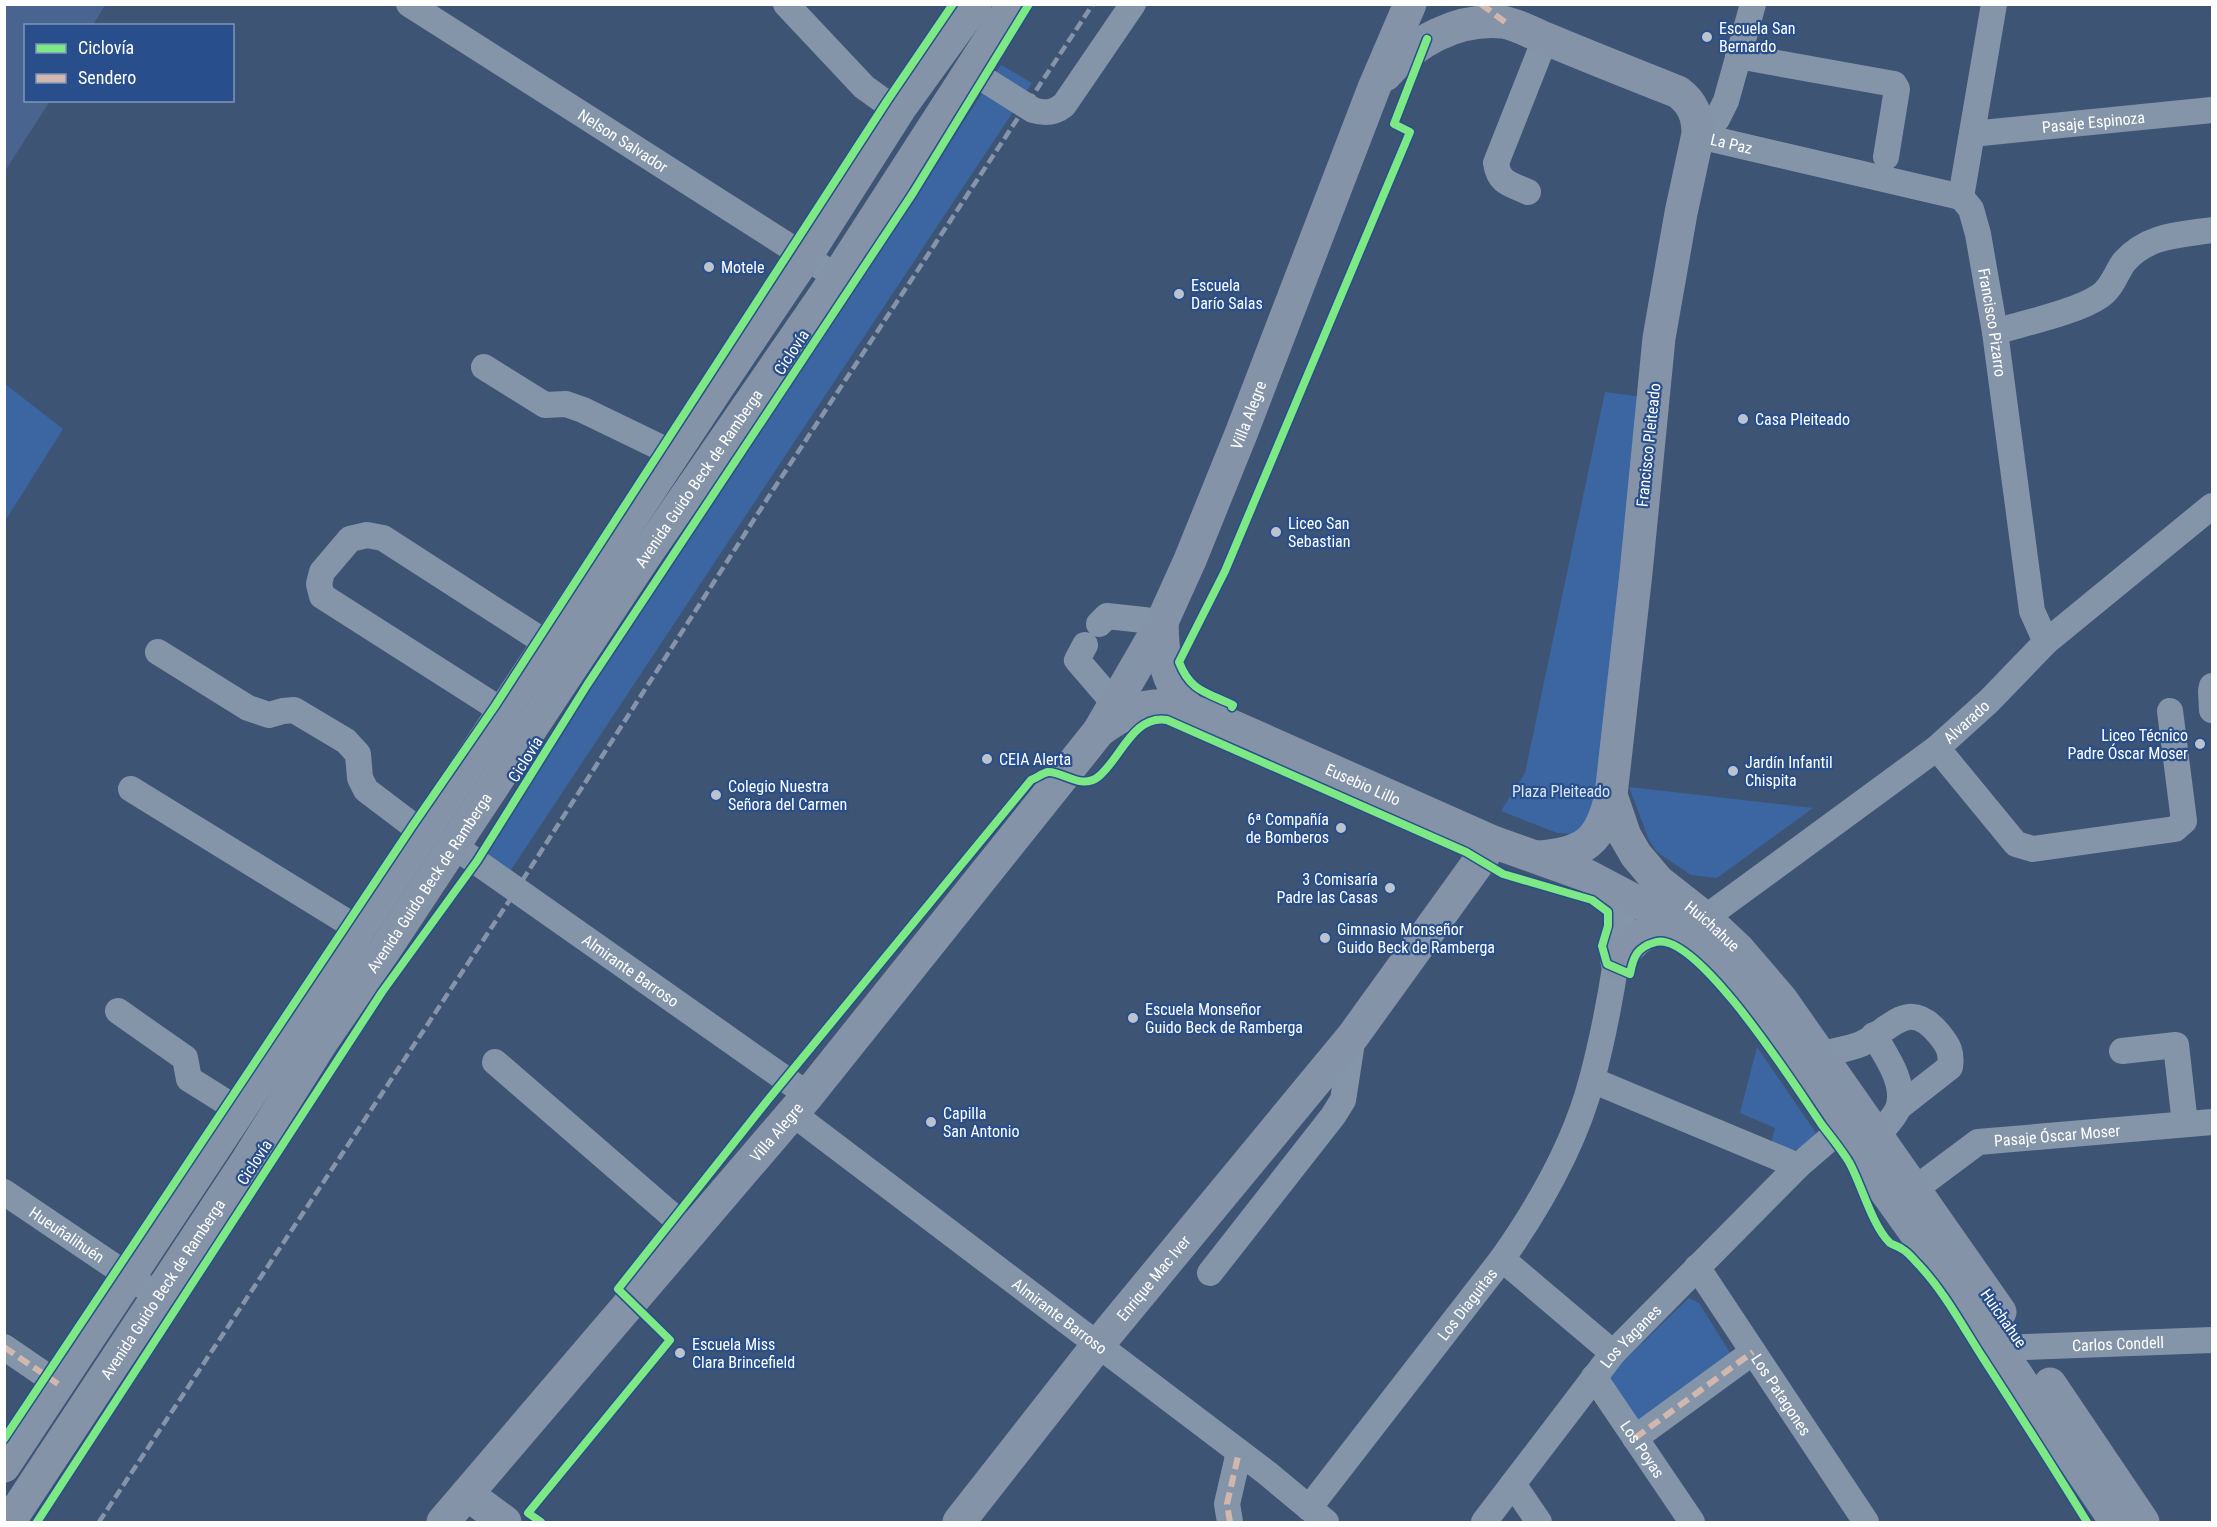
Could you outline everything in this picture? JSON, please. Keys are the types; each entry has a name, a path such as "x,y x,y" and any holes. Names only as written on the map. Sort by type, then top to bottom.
{"main road":[{"name":"Avenida Guido Beck de Ramberga","path":"4,1466 806,256 902,105 975,4"},
{"name":"Avenida Guido Beck de Ramberga","path":"9,1522 247,1161 296,1081 647,553 837,277 1013,4"},
{"name":"Villa Alegre","path":"443,1522 800,1104 1106,717 1162,622 1190,560 1374,88 1410,4"},
{"name":"Villa Alegre","path":"1374,88 1398,60 1426,39 1458,27 1489,22 1493,10"},
{"name":"La Paz","path":"1493,10 1545,39 1678,92 1695,112 1698,134"},
{"path":"902,105 935,124"},
{"name":"Francisco Pleiteado","path":"1538,857 1562,854 1585,845 1593,839 1604,823 1611,795 1659,338 1681,213 1698,134"},
{"path":"1162,622 1163,658 1169,678 1188,708"},
{"name":"Villa Alegre","path":"1106,717 1118,717 1154,705 1188,708"},
{"name":"Eusebio Lillo","path":"1188,708 1236,727 1493,842 1588,876 1625,894"},
{"name":"Huichahue","path":"1611,795 1625,836 1636,855 1694,925 1724,968 1916,1189 2025,1347 2130,1520"},
{"path":"444,803 442,820 454,846"},
{"name":"Enrique Mac Iver","path":"959,1522 1097,1346 1353,1036 1493,842"},
{"path":"417,844 454,846"},
{"name":"Huichahue","path":"1625,894 1694,925 1738,949 1759,973 1820,1054 1860,1127 2001,1352 2130,1520"},
{"path":"1617,962 1634,940 1642,935 1664,928 1694,925"},
{"path":"466,1494 505,1522"}],"street":[{"name":"Nelson Salvador","path":"409,4 837,277"},
{"path":"786,4 864,87 882,100 902,105"},
{"path":"971,71 1033,110 1054,111 1064,105 1133,4"},
{"path":"1698,134 1717,119 1726,101 1753,4"},
{"path":"1961,197 1994,4"},
{"path":"1528,192 1502,181 1497,174 1496,163 1545,39"},
{"path":"1738,56 1894,84 1897,89 1886,157"},
{"name":"Pasaje Espinoza","path":"1972,134 2212,110"},
{"name":"La Paz","path":"1698,134 1961,197"},
{"name":"Francisco Pizarro","path":"1961,197 1971,208 1978,234 1995,332 2032,611 2046,642"},
{"path":"1995,332 2068,310 2100,296 2138,247 2161,238 2212,230"},
{"path":"484,367 545,405 566,404 583,410 674,454"},
{"name":"Alvarado","path":"1694,925 1938,748 1989,701 2046,642 2212,506"},
{"path":"504,712 322,596 319,584 322,572 350,538 367,535 383,538 549,645"},
{"path":"1099,624 1107,616 1162,622"},
{"path":"1085,645 1077,660 1106,717"},
{"path":"158,652 248,708 268,715 294,710 346,741 358,754 360,778 366,790 417,844"},
{"path":"2212,686 2212,710"},
{"path":"1938,748 2016,844 2033,849 2175,829 2184,820 2170,711"},
{"path":"131,789 360,930"},
{"name":"Almirante Barroso","path":"454,846 800,1104 1097,1346 1239,1452 1318,1515"},
{"path":"1625,894 1617,962 1592,1080 1798,1166 1860,1127 1899,1107 1950,1067 1952,1055 1948,1044 1929,1022 1918,1016 1903,1017 1860,1044 1820,1054"},
{"path":"118,1011 185,1058 189,1079 240,1111"},
{"path":"1874,1035 1895,1074 1900,1095 1899,1107"},
{"name":"Enrique Mac Iver","path":"1210,1274 1343,1100 1353,1036"},
{"path":"2122,1052 2176,1045 2186,1124"},
{"path":"495,1062 691,1232"},
{"name":"Los Diaguitas","path":"1318,1515 1520,1233 1567,1147 1592,1080"},
{"name":"Pasaje Óscar Moser","path":"1916,1189 1978,1142 2212,1122"},
{"name":"Los Yaganes","path":"1484,1522 1613,1353 1798,1166"},
{"name":"Hueuñalihuén","path":"4,1192 158,1296"},
{"path":"1502,1259 1613,1353"},
{"name":"Los Patagones","path":"1697,1267 1866,1522"},
{"name":"Carlos Condell","path":"2025,1347 2212,1340"},
{"path":"4,1347 58,1384"},
{"path":"1635,1438 1753,1352"},
{"name":"Los Poyas","path":"1593,1377 1692,1522"},
{"path":"1230,1522 1227,1504 1239,1452"},
{"path":"1513,1484 1539,1522"}],"green space":[{"path":"1001,65 1032,83 507,876 477,854"},
{"path":"5,384 63,429 5,521"},
{"name":"Plaza Pleiteado","path":"1605,392 1643,397 1602,798 1576,834 1557,833 1501,811 1525,773"},
{"path":"1629,787 1813,808 1717,878 1691,875 1657,852 1649,840"},
{"path":"1757,1047 1816,1133 1796,1149 1786,1149 1771,1143 1775,1128 1740,1113"},
{"path":"1689,1298 1699,1303 1732,1356 1635,1425 1609,1380 1610,1374"}],"shaded area":[{"path":"5,4 105,5 94,24 24,24 24,102 49,102 5,171"}],"railway":[{"path":"99,1522 513,895 773,490 1093,4"}],"marked path":[{"path":"1481,4 1505,22"},
{"path":"4,1347 58,1384"},
{"path":"1635,1438 1753,1352"},
{"path":"1230,1522 1227,1504 1239,1452"}],"cycle path":[{"path":"4,1439 413,825 495,706 887,101 953,4"},
{"name":"Ciclovía","path":"37,1522 382,992 477,861 587,685 913,193 1029,4"},
{"path":"1232,707 1233,705 1194,685 1183,672 1179,662 1225,571 1410,132 1394,124 1427,39"},
{"path":"541,1522 528,1513 670,1340 618,1289 767,1101 1031,780 1048,772 1078,781 1092,780 1106,769 1136,731 1155,720 1167,720 1466,852 1503,874 1592,900 1608,912 1608,926 1602,946 1607,964 1630,974 1640,950 1656,942 1674,945 1696,961 1721,986 1746,1017 1843,1152 1872,1215 1884,1235 1890,1243 1910,1256 1945,1297 2087,1522"}],"place":[{"name":"Escuela San Bernardo","path":"1707,37"},
{"name":"Motele","path":"709,267"},
{"name":"Escuela Darío Salas","path":"1179,294"},
{"name":"Casa Pleiteado","path":"1743,419"},
{"name":"Liceo San Sebastian","path":"1276,532"},
{"name":"Liceo Técnico Padre Óscar Moser","path":"2200,744"},
{"name":"CEIA Alerta","path":"987,759"},
{"name":"Jardín Infantil Chispita","path":"1733,771"},
{"name":"Colegio Nuestra Señora del Carmen","path":"716,795"},
{"name":"6ª Compañía de Bomberos","path":"1341,828"},
{"name":"3 Comisaría Padre las Casas","path":"1390,888"},
{"name":"Gimnasio Monseñor Guido Beck de Ramberga","path":"1325,938"},
{"name":"Escuela Monseñor Guido Beck de Ramberga","path":"1133,1018"},
{"name":"Capilla San Antonio","path":"931,1122"},
{"name":"Escuela Miss Clara Brincefield","path":"680,1353"}]}
